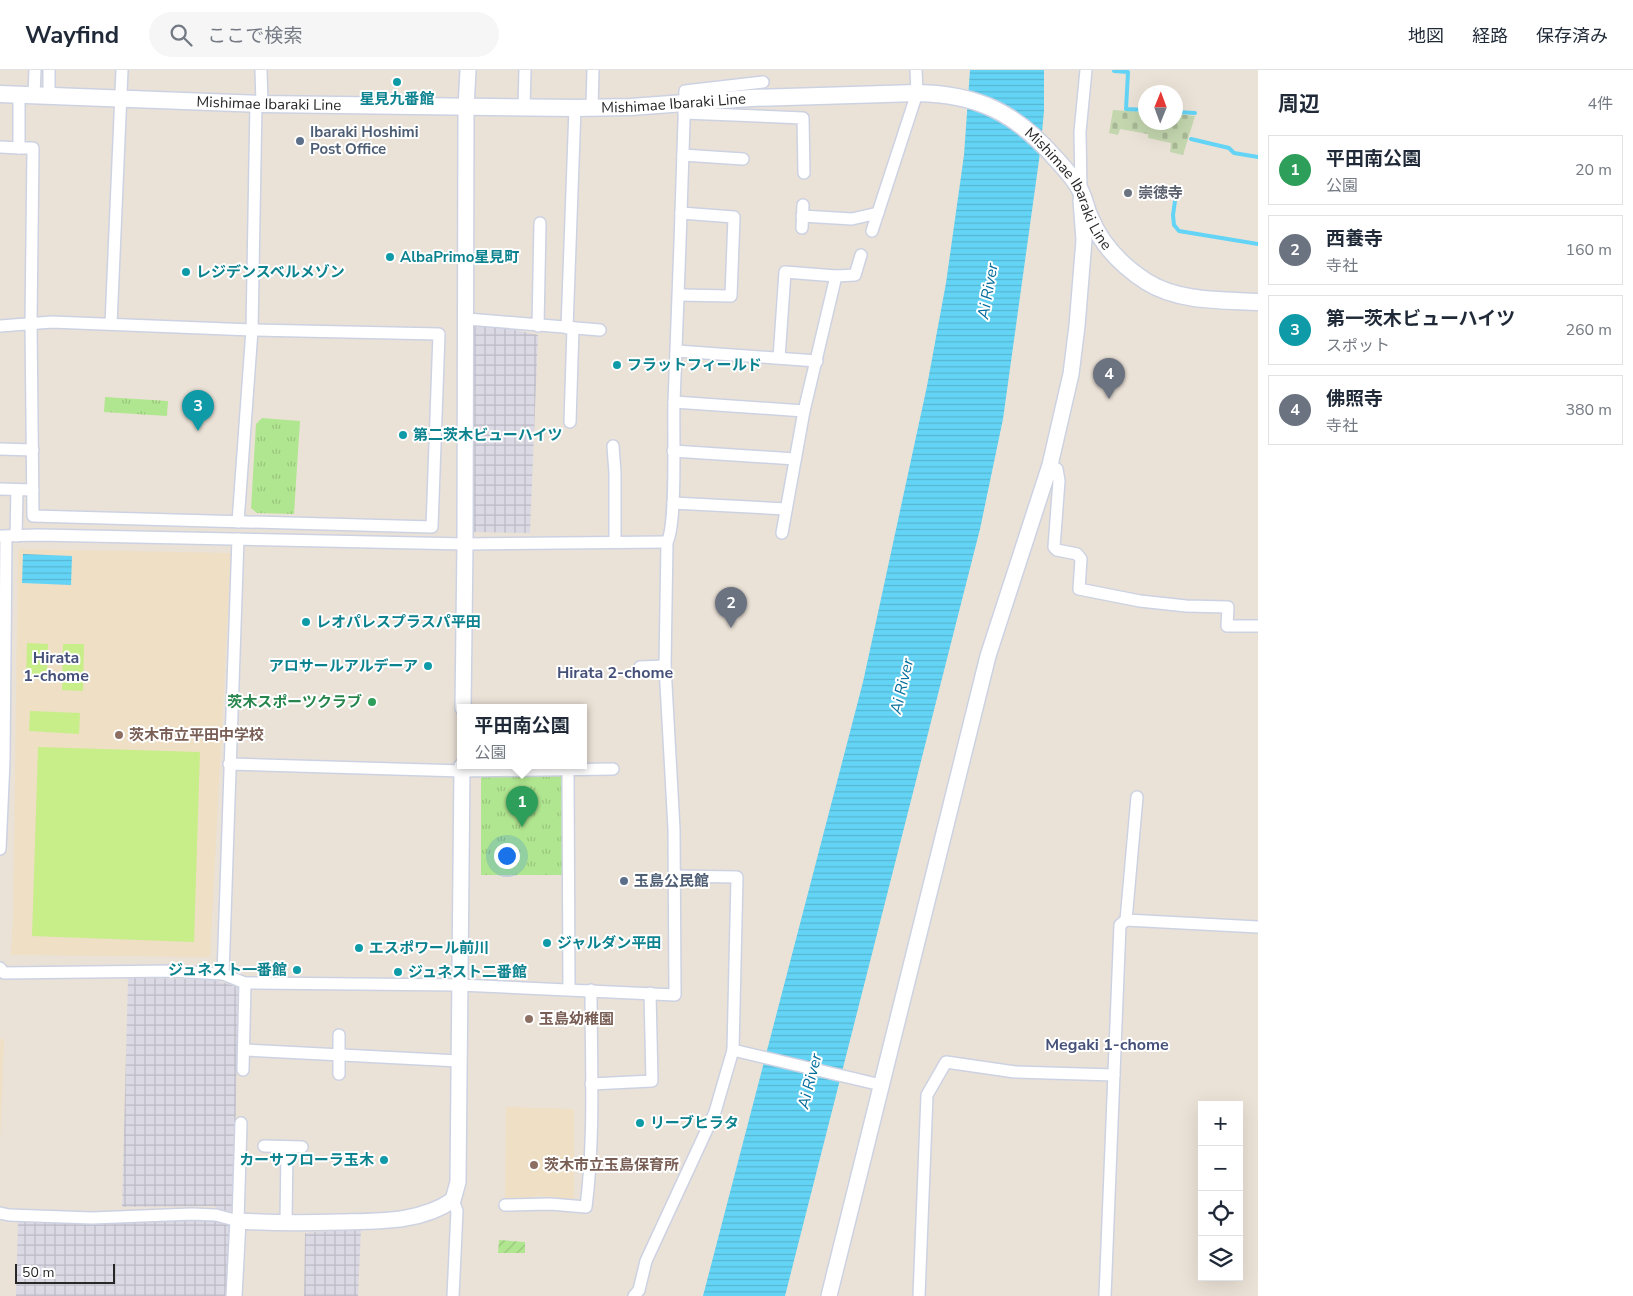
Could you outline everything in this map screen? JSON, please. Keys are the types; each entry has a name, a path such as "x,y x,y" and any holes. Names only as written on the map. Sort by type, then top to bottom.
{"main road":[{"name":"Mishimae Ibaraki Line","path":"0,94 259,104 466,108 684,108 751,98 922,93 966,98 997,109 1038,138 1069,172 1081,191 1090,218 1102,241 1120,262 1147,282 1180,295 1218,300 1258,302"}],"street":[{"path":"34,70 34,95"},
{"path":"19,148 34,95 49,70"},
{"path":"112,324 122,70"},
{"path":"238,522 252,330 261,70"},
{"path":"463,704 466,544 466,108 468,70"},
{"path":"524,108 525,70"},
{"path":"592,108 593,70"},
{"path":"872,231 922,93 916,70"},
{"path":"829,1296 988,656 1050,465 1071,374 1084,240 1080,132 1086,70"},
{"path":"0,968 4,973 172,971 223,974 245,983 459,985 675,995 672,768 665,666 667,542 670,536 673,503 674,402 685,91 763,81"},
{"path":"570,422 575,108"},
{"path":"684,108 763,111 803,118 804,173"},
{"path":"0,147 33,148 31,323 33,516 432,527 439,334 252,330 52,322 31,323 0,326"},
{"path":"683,156 743,159"},
{"path":"802,228 803,210 852,219 878,213"},
{"path":"679,295 732,296 734,217 681,214"},
{"path":"538,326 540,223"},
{"path":"779,358 785,272 836,276 855,275 860,255"},
{"path":"782,533 804,411 836,276"},
{"path":"467,319 600,330"},
{"path":"677,351 817,361"},
{"path":"674,402 804,411"},
{"path":"613,446 616,473 615,542"},
{"path":"0,449 33,450"},
{"path":"673,451 795,459"},
{"path":"1050,465 1057,469 1059,481 1054,546 1057,550 1077,554 1080,559 1079,589 1140,601 1186,606 1228,607 1227,626 1258,626"},
{"path":"0,489 33,490"},
{"path":"0,849 4,761 7,536 17,490"},
{"path":"673,503 786,509"},
{"path":"7,536 39,534 466,544 667,542"},
{"path":"223,974 238,539"},
{"path":"640,668 665,666"},
{"path":"229,764 457,768"},
{"path":"453,1296 456,1211 454,1200 458,1182 462,769"},
{"path":"569,989 568,769 613,769"},
{"path":"1126,920 1137,797"},
{"path":"634,1296 639,1290 646,1261 715,1112 736,1050 737,877 674,876"},
{"path":"1105,1296 1120,925 1126,920 1258,927"},
{"path":"243,1070 245,983"},
{"path":"506,1205 550,1204 586,1207 591,1084 591,990"},
{"path":"591,1084 652,1081 650,993"},
{"path":"339,1036 339,1074"},
{"path":"244,1050 459,1061"},
{"path":"736,1050 881,1085"},
{"path":"919,1296 927,1095 946,1062 1015,1072 1114,1075"},
{"path":"234,1296 241,1123"},
{"path":"264,1146 302,1147"},
{"path":"286,1224 287,1147"},
{"path":"0,1213 9,1215 92,1218 216,1214 238,1221 286,1224 393,1221 441,1208 454,1200"}],"shaded area":[{"path":"474,326 499,327 538,335 530,533 474,532"},
{"name":"茨木市立平田中学校","path":"18,549 231,553 210,957 11,955"},
{"path":"128,977 214,980 238,987 234,1211 219,1212 215,1206 122,1207"},
{"path":"0,1039 4,1039 0,1145"},
{"path":"506,1107 574,1109 574,1199 540,1196 505,1200"},
{"path":"215,1217 230,1222 227,1296 16,1296 18,1220"},
{"path":"361,1229 358,1296 304,1296 305,1233"}],"green space":[{"path":"1113,110 1138,112 1138,130 1183,130 1183,115 1195,116 1183,155 1170,152 1171,143 1148,138 1148,134 1120,129 1118,135 1109,133"},
{"path":"105,397 168,401 167,416 104,412"},
{"path":"262,418 300,421 294,514 257,513 251,508 256,424"},
{"path":"27,643 48,644 47,679 26,679"},
{"path":"63,644 84,644 83,691 62,690"},
{"path":"30,711 80,713 79,734 29,731"},
{"path":"38,747 200,752 194,942 32,936"},
{"path":"558,774 564,779 564,875 481,875 481,775"},
{"path":"499,1240 525,1242 525,1253 498,1253"}],"water":[{"name":"Ai River","path":"970,70 1044,70 1044,111 1040,153 1003,419 980,529 785,1296 703,1296 863,682 927,386 946,283 964,155"},
{"path":"23,554 72,556 71,585 22,583"}],"waterway":[{"path":"1114,71 1128,72 1126,109 1138,110"},
{"path":"1183,112 1195,113"},
{"path":"1191,139 1229,148 1234,153 1258,157"},
{"path":"1176,194 1173,215 1174,225 1179,231 1258,244"}],"place":[{"name":"星見九番館","path":"397,82"},
{"name":"Ibaraki Hoshimi Post Office","path":"300,141"},
{"name":"崇徳寺","path":"1128,193"},
{"name":"AlbaPrimo星見町","path":"390,257"},
{"name":"レジデンスベルメゾン","path":"186,272"},
{"name":"フラットフィールド","path":"617,365"},
{"name":"佛照寺","path":"1109,399"},
{"name":"第一茨木ビューハイツ","path":"198,431"},
{"name":"第二茨木ビューハイツ","path":"403,435"},
{"name":"レオパレスプラスパ平田","path":"306,622"},
{"name":"西養寺","path":"731,628"},
{"name":"アロサールアルデーア","path":"428,666"},
{"name":"茨木スポーツクラブ","path":"372,702"},
{"name":"茨木市立平田中学校","path":"119,735"},
{"name":"平田南公園","path":"522,827"},
{"name":"玉島公民館","path":"624,881"},
{"name":"ジャルダン平田","path":"547,943"},
{"name":"エスポワール前川","path":"359,948"},
{"name":"ジュネスト一番館","path":"297,970"},
{"name":"ジュネスト二番館","path":"398,972"},
{"name":"玉島幼稚園","path":"529,1019"},
{"name":"リーブヒラタ","path":"640,1123"},
{"name":"カーサフローラ玉木","path":"384,1160"},
{"name":"茨木市立玉島保育所","path":"534,1165"}],"district":[{"name":"Hirata 1-chome","path":"56,666"},
{"name":"Hirata 2-chome","path":"615,672"},
{"name":"Megaki 1-chome","path":"1107,1044"}]}
